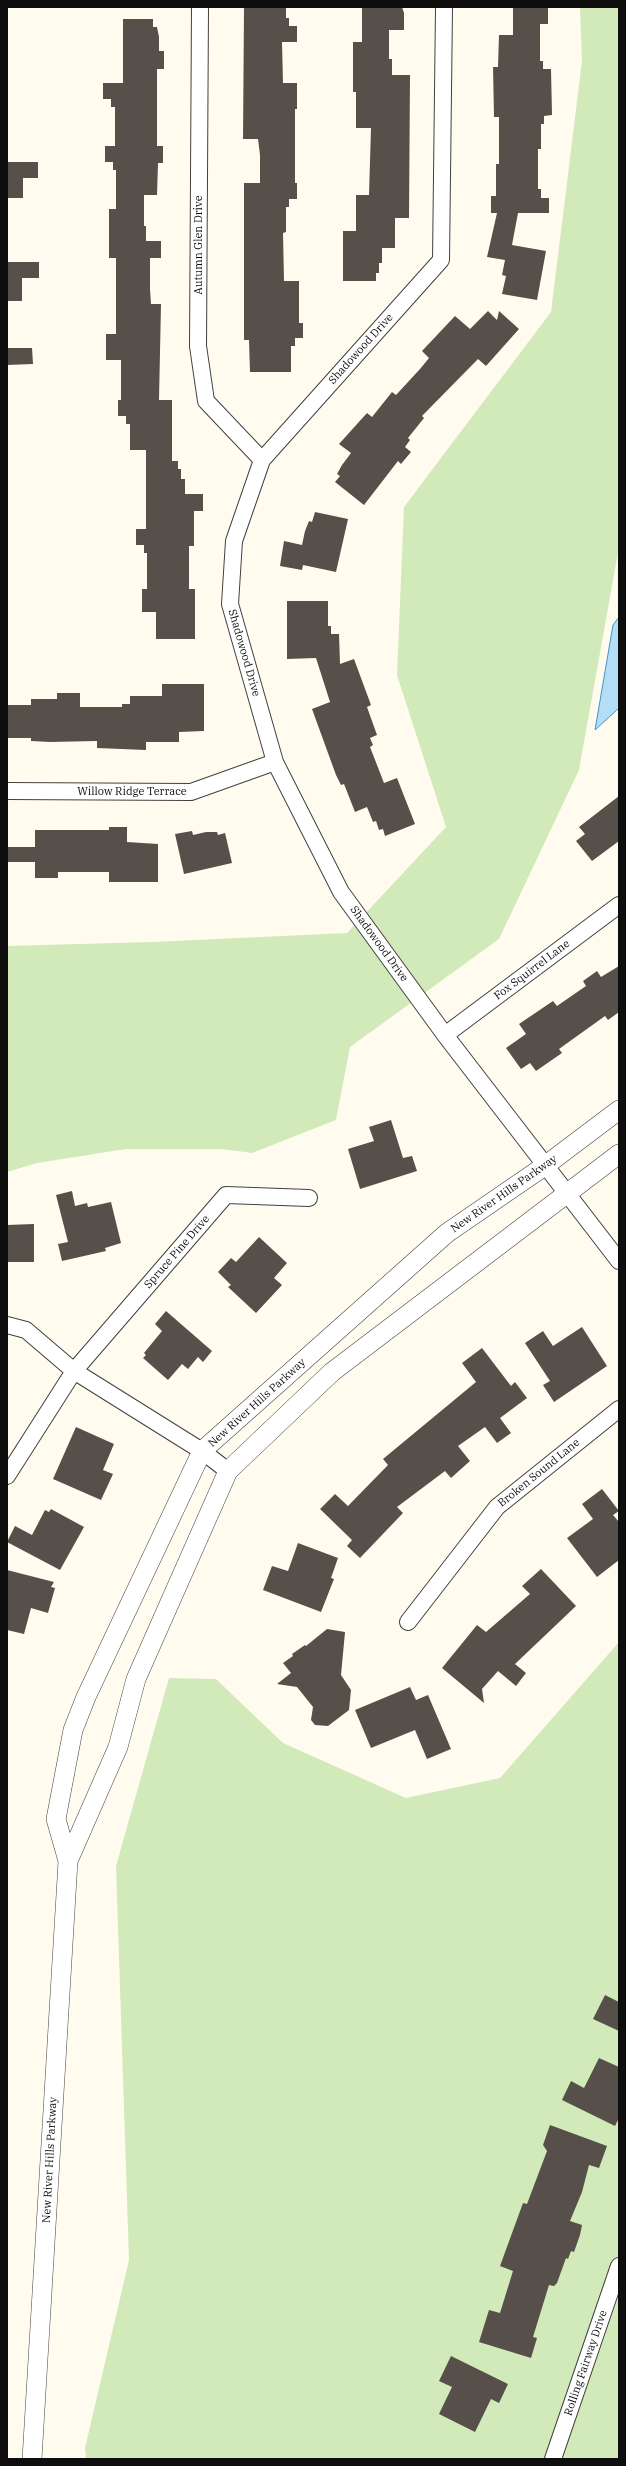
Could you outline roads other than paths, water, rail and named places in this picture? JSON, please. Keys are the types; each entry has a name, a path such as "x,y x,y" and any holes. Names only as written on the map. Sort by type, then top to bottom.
{"street":[{"name":"Autumn Glen Drive","path":"200,7 198,346 206,401 262,460"},
{"name":"Shadowood Drive","path":"444,7 441,260 262,460 234,541 230,604 275,762 341,892 445,1035 619,1260"},
{"name":"Willow Ridge Terrace","path":"7,791 192,792 275,762"},
{"name":"Fox Squirrel Lane","path":"445,1035 619,905"},
{"name":"New River Hills Parkway","path":"32,2459 68,1861 56,1819 73,1730 86,1697 202,1451 447,1233 546,1165 619,1110"},
{"name":"New River Hills Parkway","path":"68,1861 118,1747 136,1679 228,1470 332,1372 619,1154"},
{"name":"Spruce Pine Drive","path":"7,1476 74,1371 226,1195 309,1198"},
{"path":"7,1325 26,1330 74,1371 202,1451 228,1470"},
{"name":"Broken Sound Lane","path":"408,1622 497,1507 619,1409"},
{"name":"Rolling Fairway Drive","path":"553,2459 619,2266"}],"water":[{"path":"619,617 619,708 595,730 613,625"}]}
